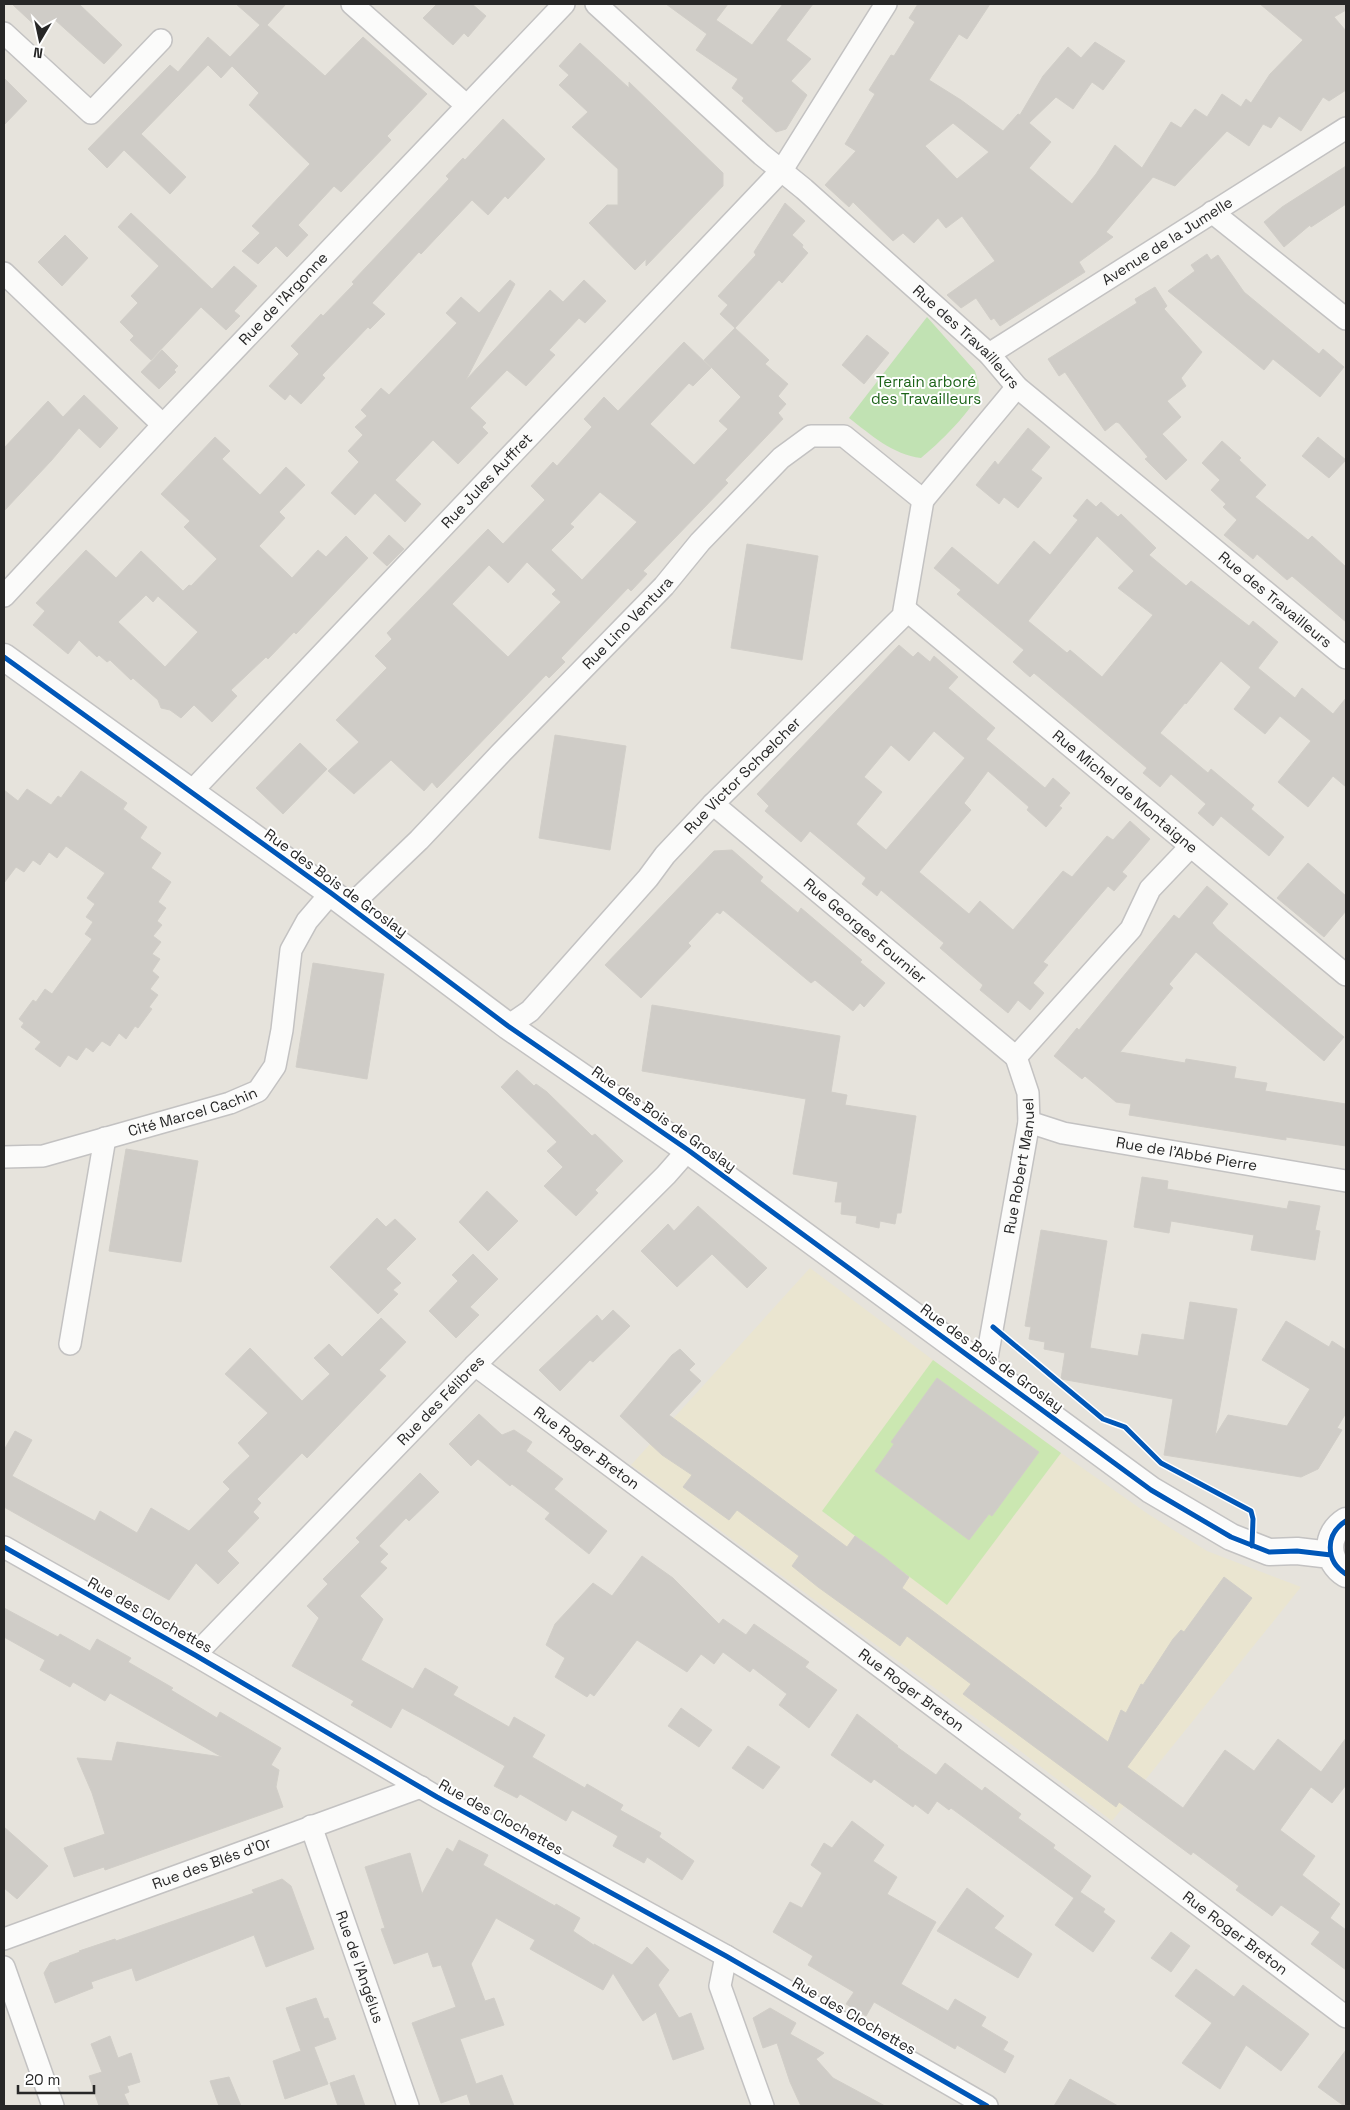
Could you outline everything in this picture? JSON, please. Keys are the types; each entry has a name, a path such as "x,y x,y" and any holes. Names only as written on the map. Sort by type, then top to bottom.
{"street":[{"path":"352,4 466,105"},
{"name":"Rue de l'Argonne","path":"4,596 163,425 564,4"},
{"name":"Rue des Travailleurs","path":"596,4 762,155 782,170 989,354 1017,387 1346,658"},
{"name":"Rue Jules Auffret","path":"192,791 782,170 886,4"},
{"path":"4,33 91,113 161,40"},
{"name":"Avenue de la Jumelle","path":"989,354 1346,128"},
{"path":"1212,212 1346,319"},
{"path":"4,273 163,425"},
{"path":"923,500 1017,387"},
{"name":"Rue Lino Ventura","path":"340,900 419,840 664,586 700,542 781,458 811,436 844,436 923,500"},
{"name":"Rue Victor Schœlcher","path":"508,1026 530,1011 648,878 665,855 712,804 904,616 923,500"},
{"name":"Rue Michel de Montaigne","path":"905,609 1346,974"},
{"name":"Rue des Bois de Groslay","path":"4,656 82,714 192,791 508,1026 688,1150 1151,1490 1231,1537 1269,1552 1297,1551 1338,1564"},
{"name":"Rue Georges Fournier","path":"712,804 1016,1057"},
{"path":"1016,1057 1131,929 1150,889 1190,846"},
{"name":"Cité Marcel Cachin","path":"4,1157 43,1156 230,1102 258,1091 275,1066 282,1030 291,950 308,921 340,900"},
{"name":"Rue Robert Manuel","path":"985,1369 1029,1122 1028,1092 1016,1057"},
{"name":"Rue de l'Abbé Pierre","path":"1029,1122 1063,1132 1346,1182"},
{"path":"70,1344 105,1138"},
{"name":"Rue des Félibres","path":"195,1655 475,1365 666,1175 688,1150"},
{"name":"Rue Roger Breton","path":"475,1365 1098,1829 1346,2017"},
{"name":"Rue des Bois de Groslay","path":"1338,1564 1330,1545 1332,1536 1337,1528 1346,1521"},
{"name":"Rue des Clochettes","path":"4,1547 195,1655 421,1787 726,1956 987,2106"},
{"name":"Rue des Blés d'Or","path":"4,1939 421,1787"},
{"name":"Rue de l'Angélus","path":"311,1826 408,2106"},
{"path":"726,1956 720,1986 762,2106"},
{"path":"4,1967 53,2106"}],"shaded area":[{"path":"810,1268 933,1360 823,1512 947,1604 1061,1453 1148,1514 1207,1551 1301,1587 1112,1821 1007,1741 631,1465"}],"green space":[{"name":"Terrain arboré des Travailleurs","path":"927,317 975,371 979,390 977,397 963,416 921,458 901,453 891,448 849,418"},
{"path":"933,1360 1061,1453 947,1605 822,1511"}],"building":[{"path":"12,4 79,4 122,45 104,64 54,19 42,32"},
{"path":"236,4 286,4 267,25 325,76 363,37 427,94 387,136 391,140 341,192 334,186 298,225 308,235 287,257 276,246 258,264 242,251 260,233 252,226 310,164 249,105 259,93 232,66 221,78 208,65 141,134 186,177 170,194 124,150 107,168 88,149 170,65 178,72 208,37 230,57 260,25"},
{"path":"437,4 472,4 486,16 468,37 464,33 453,45 423,18"},
{"path":"666,4 728,4 716,20 752,45 783,4 813,4 786,40 811,59 791,81 807,95 786,129 776,132 742,101 744,98 732,88 738,79 696,50 707,34"},
{"path":"918,4 990,4 967,39 959,34 929,80 961,100 1003,131 1018,114 1020,115 1043,76 1068,47 1081,58 1095,42 1125,61 1103,90 1092,82 1073,109 1056,97 1029,123 1051,142 1029,168 1072,204 1096,174 1115,145 1142,168 1171,122 1181,128 1195,109 1207,117 1222,94 1241,107 1246,99 1251,103 1270,74 1303,40 1260,4 1346,4 1346,10 1334,17 1346,31 1346,90 1329,101 1323,97 1301,131 1279,116 1271,128 1263,124 1249,146 1227,131 1175,186 1153,177 1106,232 1113,237 1079,262 1085,272 1000,326 994,318 991,320 976,298 961,308 947,295 995,261 962,216 946,228 938,218 914,243 903,233 893,241 853,202 849,207 825,185 856,151 845,144 875,94 869,90 891,55 894,56 915,22 909,18","holes":["953,123 989,152 957,179 925,146"]},
{"path":"580,43 629,88 629,82 723,173 723,186 646,266 646,259 635,270 589,223 607,205 618,205 618,169 572,127 588,112 559,85 569,75 559,66"},
{"path":"4,78 27,101 4,125"},
{"path":"503,119 545,159 508,199 505,196 488,215 472,200 421,254 419,252 372,303 385,314 370,329 368,327 322,375 325,378 301,404 290,394 285,400 269,386 299,354 291,346 321,314 323,316 354,284 352,282 449,179 446,176 463,158 465,160"},
{"path":"1346,166 1346,204 1311,227 1310,225 1284,247 1264,222 1282,207"},
{"path":"785,203 805,221 792,235 803,245 802,247 808,253 782,283 779,280 735,328 720,314 728,305 718,296 756,255 754,252"},
{"path":"131,213 212,289 234,266 257,286 234,311 240,316 226,330 201,307 151,360 130,340 134,336 120,322 138,303 131,296 159,266 118,227"},
{"path":"65,235 88,258 62,286 38,262"},
{"path":"1207,254 1211,260 1218,255 1244,292 1319,354 1323,349 1344,367 1320,397 1273,359 1264,370 1168,291 1195,271 1191,265"},
{"path":"510,280 515,284 466,380 550,290 563,302 584,280 606,301 585,323 579,318 549,350 555,355 526,386 507,370 470,408 486,423 482,427 488,433 458,464 433,440 395,480 421,504 405,522 375,493 355,515 331,493 359,462 348,451 363,435 355,427 367,416 361,410 381,388 389,395 457,323 446,313 461,297 479,313"},
{"path":"1155,287 1167,306 1164,309 1202,352 1181,378 1186,386 1167,401 1181,417 1162,434 1187,460 1166,480 1145,459 1148,457 1119,423 1116,422 1105,431 1065,372 1059,376 1048,359 1137,303 1135,299"},
{"path":"735,328 769,360 765,364 788,384 778,396 786,404 778,413 783,419 725,480 728,483 643,571 647,574 631,591 628,588 561,658 565,662 549,678 546,675 437,788 432,782 424,791 391,760 354,794 328,771 359,742 336,720 387,668 375,656 392,639 387,633 488,529 503,544 545,500 531,486 553,462 557,466 592,427 584,419 604,397 618,411 684,342 711,368 693,386 689,383 650,424 694,465 728,429 719,421 741,397 704,360","holes":["600,492 637,522 582,580 551,550 574,527 570,524","527,562 556,590 552,594 561,602 508,657 452,604 489,565 508,583"]},
{"path":"867,335 889,353 864,384 842,365"},
{"path":"162,350 178,366 174,370 176,372 159,389 141,372"},
{"path":"84,395 118,428 100,448 79,428 4,511 4,448 48,401 63,417"},
{"path":"1028,428 1050,447 1031,470 1042,478 1018,508 1004,497 999,504 976,485 995,461 998,465"},
{"path":"215,437 230,451 222,459 260,495 286,467 305,485 279,512 285,518 259,546 292,578 318,550 326,557 346,536 368,558 296,634 294,632 268,659 266,657 231,690 237,696 212,722 194,705 181,718 170,710 161,708 158,700 133,678 131,680 110,660 107,662 99,655 97,657 79,640 68,654 33,625 45,611 36,603 86,550 116,578 141,551 183,591 189,585 191,586 217,559 184,527 190,521 161,494","holes":["146,595 153,602 158,596 198,632 165,667 118,622"]},
{"path":"1318,437 1346,460 1329,478 1302,456"},
{"path":"1222,441 1266,485 1255,497 1308,540 1312,536 1346,567 1346,622 1292,576 1287,580 1257,554 1253,559 1224,535 1237,520 1223,507 1226,504 1211,490 1220,480 1202,463"},
{"path":"1087,499 1096,507 1101,502 1118,517 1121,514 1156,548 1149,555 1186,586 1191,581 1249,626 1253,621 1278,642 1258,668 1295,698 1302,688 1333,714 1346,698 1346,787 1333,776 1308,807 1278,782 1311,741 1280,716 1265,734 1234,709 1251,687 1221,661 1160,733 1208,773 1211,769 1254,805 1251,809 1284,837 1269,856 1221,816 1213,826 1198,813 1206,804 1171,774 1160,787 1143,773 1147,768 1034,673 1030,677 1013,662 1024,650 957,594 961,590 934,568 952,547 998,585 1034,541 1050,555 1078,520 1073,516","holes":["1097,536 1134,571 1118,588 1153,615 1102,677 1070,650 1067,653 1028,621"]},
{"path":"389,535 404,549 387,566 373,553"},
{"path":"747,544 818,556 802,660 731,648"},
{"path":"899,645 913,657 918,652 930,662 934,656 958,677 948,688 995,728 986,739 1045,788 1053,778 1070,793 1059,806 1062,808 1046,827 1027,810 1029,807 988,771 964,803 971,810 919,872 969,914 980,901 1013,930 1063,871 1072,877 1107,836 1113,840 1130,821 1150,839 1122,872 1127,876 1114,891 1108,886 1043,962 1048,965 1033,983 1044,993 1030,1010 1018,1000 1008,1013 980,990 983,985 940,948 944,943 881,890 877,896 862,884 866,878 810,831 801,842 765,811 769,806 757,794","holes":["934,731 965,758 886,850 856,824 882,792 864,777 891,745 909,761"]},
{"path":"555,735 626,746 610,850 539,838"},
{"path":"300,743 327,769 283,814 256,788"},
{"path":"81,771 127,803 123,809 147,827 140,838 161,853 151,868 171,882 158,902 166,908 157,921 162,925 153,936 161,942 152,954 160,959 152,971 159,977 150,989 158,995 149,1007 152,1009 138,1028 135,1026 126,1039 119,1033 110,1046 102,1041 93,1052 86,1047 77,1060 68,1055 60,1067 35,1049 41,1042 21,1027 24,1023 19,1019 33,1000 36,1002 45,989 52,994 92,939 85,934 93,922 86,917 95,904 87,898 105,873 66,846 57,858 49,852 40,865 33,860 24,872 16,867 4,883 4,790 18,801 27,789 51,805 58,796 61,798"},
{"path":"732,850 763,877 760,881 798,913 801,908 862,960 860,962 885,983 864,1007 860,1003 853,1011 815,980 811,983 723,910 720,914 717,912 688,943 691,946 641,998 605,965 714,851"},
{"path":"1308,863 1346,896 1346,911 1324,937 1277,898"},
{"path":"1207,886 1228,904 1212,923 1217,929 1344,1037 1324,1061 1196,952 1169,984 1173,988 1120,1052 1185,1063 1186,1059 1236,1067 1234,1078 1267,1083 1265,1091 1346,1104 1346,1146 1286,1137 1286,1140 1129,1115 1131,1104 1116,1102 1085,1076 1082,1079 1054,1056 1077,1028 1079,1030 1174,915 1179,919"},
{"path":"313,963 384,974 367,1079 296,1067"},
{"path":"652,1005 840,1036 831,1092 847,1095 845,1105 916,1116 901,1213 897,1213 895,1224 880,1221 879,1228 856,1223 857,1216 841,1214 842,1202 835,1202 838,1182 793,1174 806,1099 642,1071"},
{"path":"517,1070 534,1086 536,1084 547,1092 592,1136 595,1134 623,1161 595,1190 598,1193 576,1216 544,1186 563,1167 547,1151 557,1142 501,1087"},
{"path":"126,1149 198,1161 181,1262 109,1251"},
{"path":"1142,1177 1168,1181 1167,1189 1287,1209 1289,1201 1320,1206 1315,1230 1320,1231 1315,1260 1251,1250 1254,1235 1171,1221 1169,1233 1134,1227"},
{"path":"487,1191 518,1221 488,1251 459,1222"},
{"path":"698,1206 767,1268 747,1288 712,1254 677,1287 641,1251 668,1224 674,1231"},
{"path":"377,1218 386,1227 395,1219 416,1239 386,1269 401,1283 393,1290 398,1294 378,1314 330,1267"},
{"path":"1041,1230 1107,1241 1090,1348 1138,1356 1142,1334 1184,1340 1190,1302 1237,1309 1215,1436 1228,1415 1287,1426 1310,1389 1262,1360 1286,1321 1329,1347 1332,1341 1346,1350 1346,1413 1337,1428 1342,1430 1318,1469 1301,1477 1164,1455 1173,1399 1061,1379 1065,1353 1044,1349 1045,1342 1029,1339 1031,1327 1025,1326"},
{"path":"473,1254 498,1279 470,1307 479,1315 456,1338 429,1311 458,1281 452,1275"},
{"path":"613,1310 630,1326 593,1362 590,1360 560,1391 539,1370 597,1315 602,1321"},
{"path":"381,1318 406,1342 379,1370 386,1376 307,1458 302,1453 257,1499 261,1503 253,1512 259,1518 227,1551 239,1563 218,1584 196,1563 169,1600 4,1507 4,1450 15,1431 32,1440 12,1476 95,1521 100,1511 137,1533 151,1508 189,1531 230,1489 223,1482 250,1456 238,1443 268,1413 225,1374 250,1348 302,1401 330,1374 314,1358 329,1344 342,1357"},
{"path":"680,1349 695,1364 689,1370 701,1381 669,1415 847,1547 855,1536 884,1557 909,1577 902,1588 1108,1742 1121,1710 1126,1713 1141,1684 1143,1685 1173,1639 1181,1630 1184,1632 1224,1577 1252,1598 1127,1767 1183,1808 1225,1750 1254,1771 1278,1739 1321,1772 1346,1738 1346,1785 1332,1803 1311,1787 1280,1830 1315,1856 1302,1875 1340,1904 1330,1918 1346,1930 1346,1970 1311,1944 1320,1932 1281,1905 1272,1916 1236,1890 1239,1886 1193,1852 1191,1855 1119,1802 1116,1807 963,1694 971,1684 907,1636 900,1646 818,1587 792,1566 799,1556 737,1510 729,1520 683,1487 692,1475 662,1455 620,1416 672,1355"},
{"path":"937,1378 1039,1452 992,1516 989,1514 969,1540 875,1471 894,1444 891,1442"},
{"path":"479,1414 502,1435 514,1430 532,1442 526,1451 563,1479 554,1489 607,1531 589,1554 545,1519 550,1513 512,1484 510,1486 478,1459 471,1466 449,1444"},
{"path":"420,1473 439,1492 409,1521 406,1518 379,1546 388,1554 380,1562 387,1568 360,1596 383,1619 361,1660 413,1689 425,1668 458,1687 453,1695 509,1727 514,1717 545,1735 532,1757 585,1788 587,1784 623,1805 620,1810 661,1833 659,1837 694,1861 682,1880 647,1857 644,1863 613,1846 618,1836 572,1810 566,1821 520,1794 517,1798 494,1786 505,1766 419,1717 402,1708 391,1728 351,1705 354,1701 292,1666 319,1618 307,1606 328,1584 323,1579 360,1542 356,1538"},
{"path":"642,1556 673,1578 719,1624 723,1619 746,1635 754,1624 809,1662 805,1667 837,1690 809,1728 779,1705 787,1694 753,1668 750,1672 723,1652 714,1664 701,1654 687,1672 637,1640 594,1696 590,1693 587,1697 555,1677 565,1658 546,1645 555,1624 593,1583 612,1596"},
{"path":"4,1608 58,1637 60,1634 90,1651 97,1639 131,1658 128,1662 173,1688 171,1690 217,1718 220,1712 281,1748 271,1765 279,1770 276,1787 283,1807 105,1870 104,1867 74,1877 64,1848 105,1834 92,1793 77,1758 112,1761 117,1742 222,1757 110,1693 105,1701 73,1682 70,1687 40,1670 45,1660 4,1637"},
{"path":"681,1708 712,1730 699,1747 668,1726"},
{"path":"857,1714 897,1747 936,1775 945,1763 982,1791 985,1787 1021,1814 1018,1818 1055,1845 1053,1848 1091,1876 1080,1892 1105,1909 1103,1912 1115,1921 1093,1952 1055,1925 1074,1898 951,1808 949,1810 937,1801 928,1814 915,1804 913,1807 874,1779 871,1783 831,1755"},
{"path":"748,1746 780,1767 763,1789 732,1768"},
{"path":"852,1821 884,1845 873,1861 897,1877 887,1894 936,1922 901,1984 948,2011 955,1999 986,2017 981,2026 1008,2042 1003,2050 1014,2056 1005,2073 957,2045 955,2049 874,2002 866,2016 846,2004 854,1992 808,1965 813,1956 773,1932 790,1902 802,1908 822,1873 811,1865 824,1843 832,1848"},
{"path":"4,1827 48,1866 17,1899 4,1888"},
{"path":"459,1840 488,1855 483,1865 580,1918 573,1931 595,1946 594,1944 632,1965 647,1947 669,1970 658,1985 679,2018 691,2013 704,2049 673,2060 656,2012 643,2021 613,1973 603,1990 530,1949 535,1940 496,1918 471,1964 485,2001 494,1998 504,2025 460,2039 476,2084 502,2075 514,2106 471,2106 467,2094 441,2103 412,2023 456,2007 441,1965 433,1967 428,1952 394,1964 381,1929 385,1928 365,1867 410,1853 422,1894 447,1848 453,1852"},
{"path":"282,1879 291,1886 314,1949 266,1967 254,1935 136,1981 132,1968 91,1982 93,1988 55,2003 44,1973 50,1963 79,1951 115,1939 116,1941 254,1893 252,1890"},
{"path":"967,1888 1004,1916 994,1928 1032,1954 1018,1978 937,1931"},
{"path":"1171,1932 1190,1946 1171,1972 1151,1958"},
{"path":"1196,1969 1234,1997 1243,1985 1309,2034 1281,2071 1246,2045 1220,2089 1182,2063 1212,2023 1175,1996"},
{"path":"316,1998 324,2019 328,2018 336,2039 314,2047 328,2084 285,2099 273,2061 301,2051 286,2008"},
{"path":"770,2008 796,2023 790,2034 824,2053 816,2059 833,2078 885,2106 801,2106 790,2082 777,2043 763,2048 753,2018"},
{"path":"110,2036 118,2058 131,2053 140,2082 127,2086 129,2092 124,2094 129,2106 99,2106 89,2076 102,2072 91,2044"},
{"path":"1346,2050 1346,2106 1344,2106 1318,2087"},
{"path":"354,2075 365,2106 338,2106 330,2083"},
{"path":"229,2077 241,2106 219,2106 210,2081"},
{"path":"1070,2079 1118,2106 1054,2106"}],"cycle path":[{"path":"4,657 331,893 508,1026 688,1150 1151,1490 1231,1537 1269,1552 1297,1551 1331,1555"},
{"path":"993,1327 1103,1419 1125,1427 1161,1463 1251,1511 1253,1519 1252,1546"},
{"path":"1346,1521 1334,1533 1330,1548 1334,1562 1346,1574"},
{"path":"4,1547 195,1655 437,1797 726,1956 987,2106"}]}
